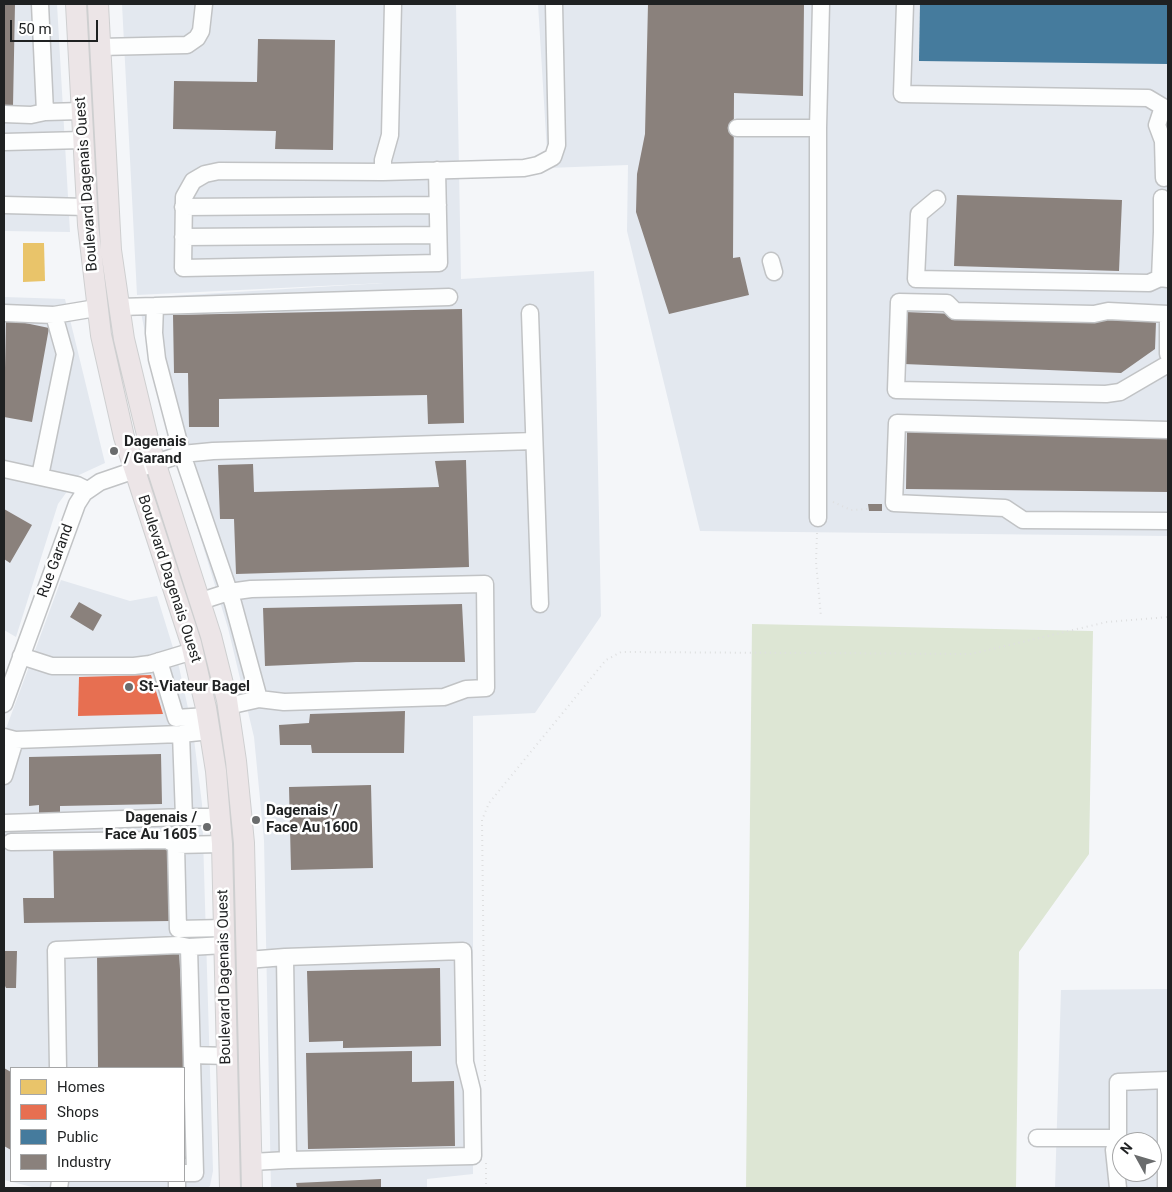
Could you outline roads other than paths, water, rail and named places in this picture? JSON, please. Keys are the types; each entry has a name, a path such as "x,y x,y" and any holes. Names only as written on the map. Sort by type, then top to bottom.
{"main road":[{"name":"Boulevard Dagenais Ouest","path":"76,4 87,207 96,308 112,389 134,469 193,651 209,723 222,844 230,1188"},
{"name":"Boulevard Dagenais Ouest","path":"98,4 111,250 119,307 134,388 201,602 228,706 241,805 247,960 252,1188"}],"street":[{"path":"40,4 45,112"},
{"path":"100,48 187,45 197,38 202,31 204,4"},
{"path":"383,172 383,160 390,135 393,4"},
{"path":"437,170 439,263 183,268 184,197 190,185 201,176 214,171 383,172 437,170 524,168 538,165 553,157 557,145 554,4"},
{"path":"818,518 818,128 821,4"},
{"path":"905,4 902,94 1148,98 1165,108 1157,125 1163,141 1164,178"},
{"path":"4,114 31,115 45,112 82,111"},
{"path":"737,128 818,128"},
{"path":"4,142 83,140"},
{"path":"938,199 919,214 916,279 1149,283 1164,279 1165,232 1162,198"},
{"path":"183,207 438,205"},
{"path":"4,206 87,207"},
{"path":"183,237 438,235"},
{"path":"119,307 449,297"},
{"path":"1168,354 1168,314 1108,311 1094,314 955,311 947,303 899,302 896,390 1106,394 1120,392 1168,364"},
{"path":"155,306 155,351 182,454 229,592 259,699"},
{"path":"4,313 54,315 96,308"},
{"path":"530,313 540,604"},
{"path":"40,476 65,354 54,315"},
{"path":"1168,430 898,423 894,502 1005,508 1023,520 1168,521"},
{"name":"Rue Garand","path":"4,704 74,509 87,490 107,478 182,454 213,451 534,441"},
{"path":"4,469 77,484 87,490"},
{"path":"201,602 229,592 251,589 485,584 486,688 466,689 444,697 284,702 259,699 228,706"},
{"path":"21,656 52,666 134,666 193,651"},
{"path":"159,661 176,718 209,723"},
{"path":"4,776 9,739 181,734 209,723"},
{"path":"181,734 184,817"},
{"path":"4,823 220,817"},
{"path":"11,842 167,840 176,845 222,844"},
{"path":"176,845 178,929 224,936"},
{"path":"58,1067 56,950 179,945 189,947 224,936"},
{"path":"185,1173 195,1173 189,947"},
{"path":"247,960 463,951 465,1062 472,1090 473,1156 251,1162"},
{"path":"285,957 288,1160"},
{"path":"192,1056 227,1056"},
{"path":"1118,1132 1118,1082 1167,1080 1166,1188"},
{"path":"1038,1138 1112,1138"}],"place":[{"name":"Dagenais / Garand","path":"114,451"},
{"name":"St-Viateur Bagel","path":"129,687"},
{"name":"Dagenais / Face Au 1600","path":"256,820"},
{"name":"Dagenais / Face Au 1605","path":"207,827"}]}
